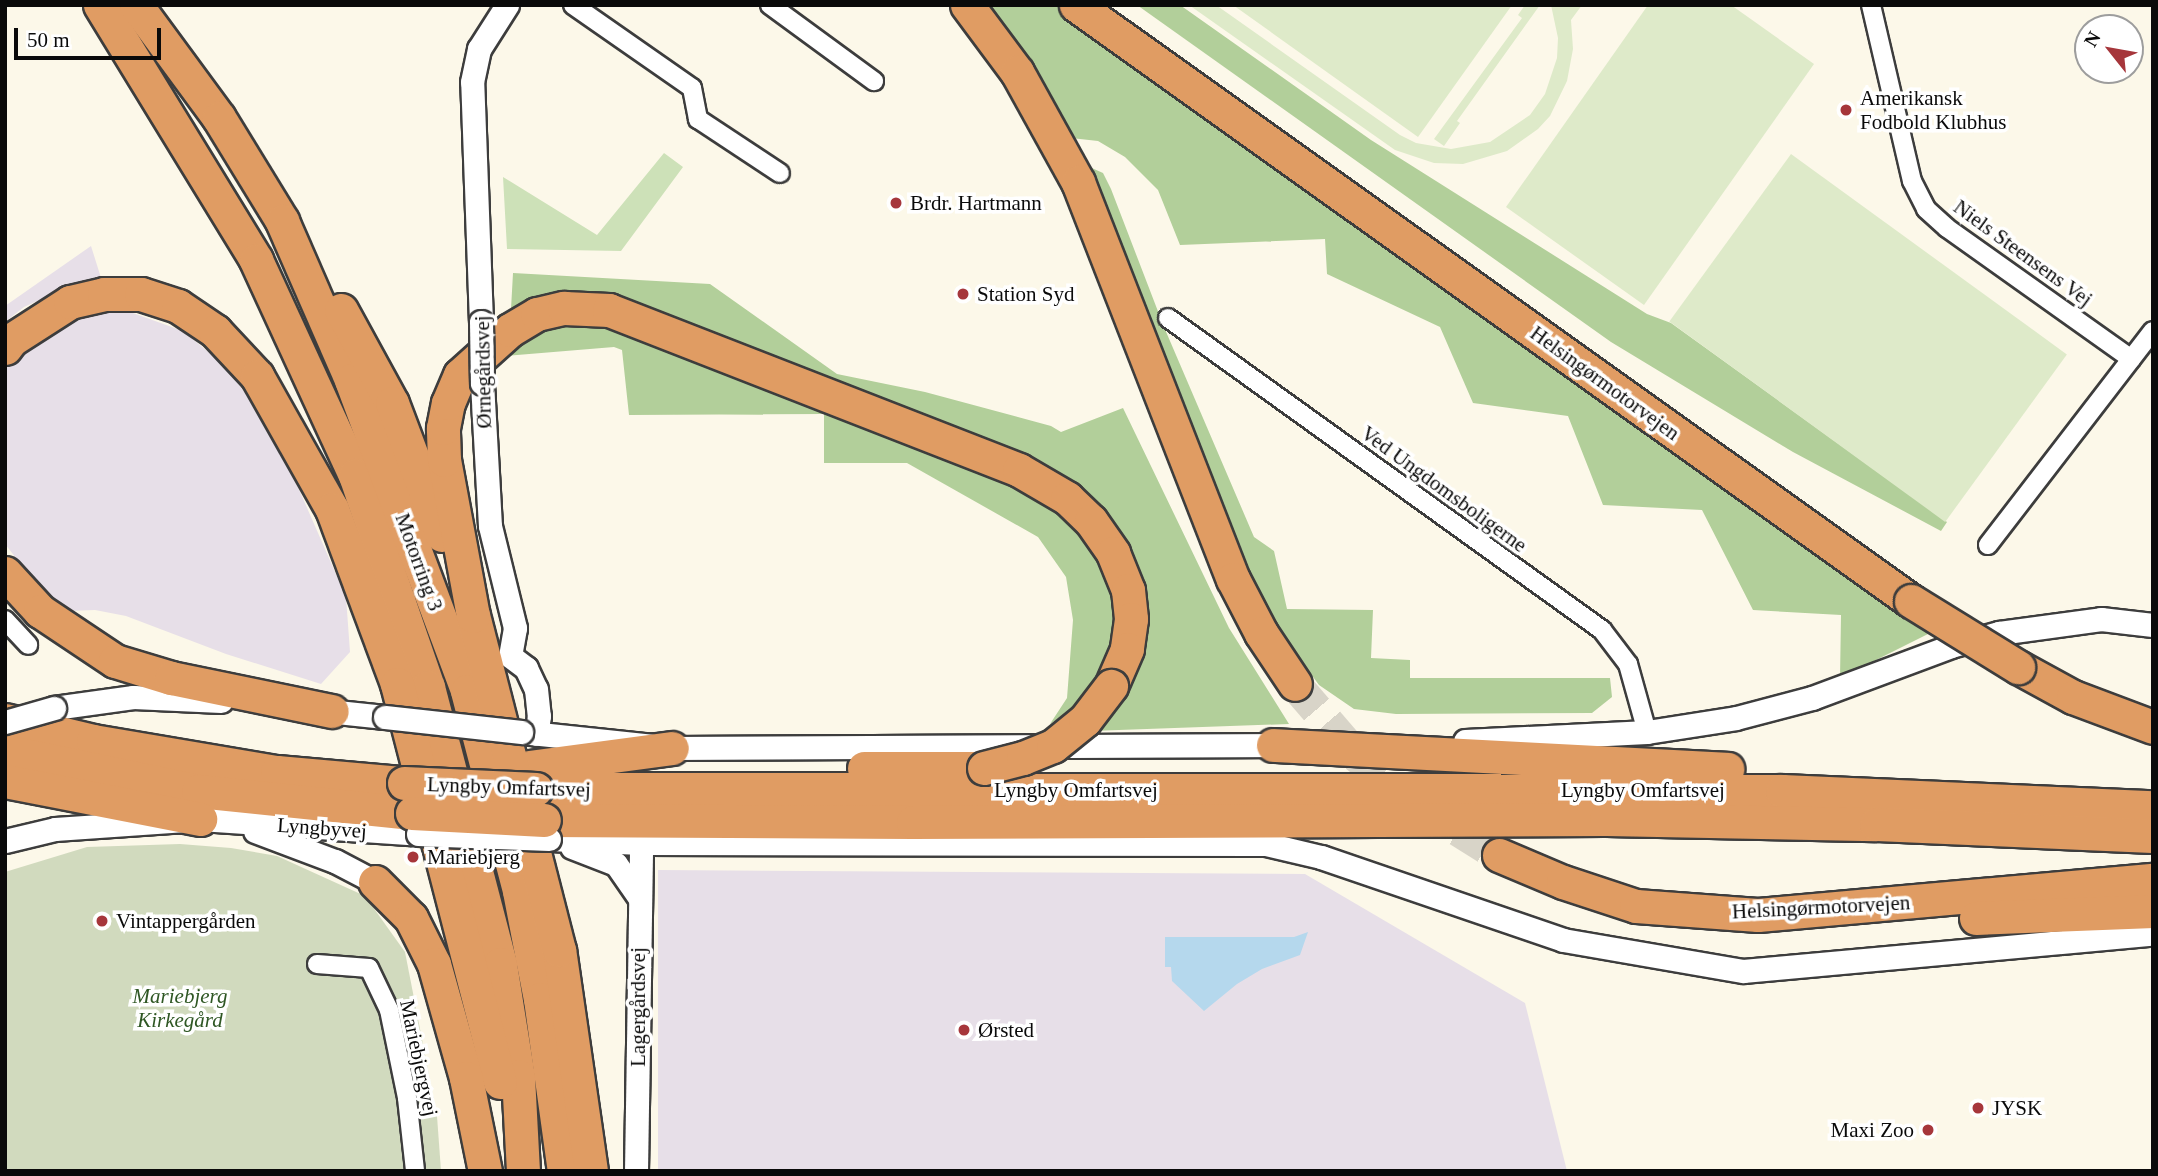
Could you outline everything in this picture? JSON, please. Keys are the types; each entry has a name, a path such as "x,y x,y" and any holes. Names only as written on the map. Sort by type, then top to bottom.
{"highway":[{"name":"Motorring 3","path":"100,5 256,260 355,475 428,687 500,964 518,1076 523,1171"},
{"name":"Motorring 3","path":"136,5 219,118 282,221 351,380 467,691 519,891 540,999 564,1171"},
{"path":"967,5 1017,72 1079,182 1233,579 1261,633 1295,684"},
{"name":"Helsingørmotorvejen","path":"1076,5 1911,601 2018,667 2073,697 2145,724"},
{"path":"282,221 308,249 392,403 473,616"},
{"path":"5,348 12,340 70,302 104,294 141,294 178,306 215,331 257,376 332,509 397,684 523,1171"},
{"path":"540,804 984,768 1023,758 1053,746 1085,720 1111,686 1127,649 1131,619 1128,590 1113,553 1091,521 1067,498 1019,470 609,310 564,308 537,314 510,330 460,375 446,415 444,460 473,616 559,950 591,1171"},
{"path":"5,573 40,611 75,637 115,661 141,670 332,710"},
{"name":"Lyngby Omfartsvej","path":"5,721 93,741 277,772 408,799"},
{"path":"1273,745 2153,791"},
{"path":"540,804 672,748"},
{"name":"Lyngby Omfartsvej","path":"5,751 198,790 927,822 1606,819 1877,824 2153,836"},
{"path":"5,781 216,820"},
{"name":"Lyngby Omfartsvej","path":"540,804 1769,791 2153,807"},
{"path":"1266,844 1353,837 1490,835 1606,819"},
{"name":"Helsingørmotorvejen","path":"1499,855 1563,882 1636,906 1758,915 2153,880"},
{"path":"375,882 411,918 434,964 466,1078 485,1171"},
{"path":"1758,915 1796,924 2153,911"}],"street":[{"name":"Ørnegårdsvej","path":"507,5 479,49 472,82 482,383 490,526 514,628 510,656 526,668 536,689 539,716 528,733"},
{"path":"573,5 692,88 698,119 780,173"},
{"path":"770,5 874,82"},
{"name":"Niels Steensens Vej","path":"1871,5 1912,181 1926,209 1947,228 2130,359"},
{"name":"Ved Ungdomsboligerne","path":"1168,318 1602,630 1628,664 1647,732"},
{"path":"1988,545 2153,331"},
{"path":"5,721 54,708 133,697 198,699 332,710 672,748 1273,745 1540,738 1647,732 1736,718 1812,698 1951,646 1999,632 2101,619 2153,625"},
{"path":"5,620 28,645"},
{"name":"Lyngbyvej","path":"5,841 55,829 216,820 408,799 540,804 641,844 1266,844 1321,857 1563,940 1743,971 2153,934"},
{"path":"540,804 616,864 639,897"},
{"path":"216,820 335,861 375,882"},
{"name":"Lagergårdsvej","path":"636,1171 641,844"},
{"name":"Mariebjergvej","path":"317,964 369,968 389,1010 407,1098 415,1171"}],"shaded area":[{"path":"91,246 102,281 66,288 24,307 5,322 5,306"},
{"path":"97,311 130,312 183,331 224,365 250,399 294,478 346,597 350,652 321,684 226,654 126,616 95,610 68,611 30,576 5,544 5,365 22,346 61,320"},
{"path":"658,870 1305,874 1525,1003 1567,1171 658,1171"}],"green space":[{"path":"982,5 1055,5 1930,633 1840,678 1841,615 1753,610 1702,510 1603,505 1568,416 1473,403 1440,327 1327,274 1325,239 1180,245 1158,190 1125,157 1098,141 1071,138"},
{"path":"1137,5 1180,5 1371,140 1647,314 1671,323 1947,522 1941,531 1793,452 1611,342"},
{"path":"1189,5 1216,5 1400,135 1416,143 1451,149 1490,142 1530,115 1545,94 1557,58 1558,38 1551,5 1582,5 1571,20 1573,49 1567,81 1550,116 1538,129 1507,151 1463,164 1434,163 1395,150"},
{"path":"1233,5 1512,5 1418,137"},
{"path":"1525,5 1540,5 1457,121 1460,123 1444,146 1434,139 1522,18 1518,15"},
{"path":"1648,5 1731,5 1814,64 1644,305 1506,207"},
{"path":"664,153 683,167 621,251 507,249 503,177 597,235"},
{"path":"1791,154 2067,354 1945,522 1669,321"},
{"path":"1085,165 1103,173 1111,189 1164,327 1254,537 1274,551 1287,609 1373,610 1371,658 1410,660 1410,678 1610,678 1612,697 1592,713 1396,714 1354,709 1319,685 1274,624 1240,553"},
{"path":"513,273 710,284 837,374 925,392 1051,426 1061,432 1123,408 1229,628 1289,724 1091,731 1119,699 1117,535 680,326 528,301 511,309"},
{"path":"537,321 627,327 1024,487 1067,513 1116,584 1116,647 1089,697 1050,724 1067,698 1073,620 1066,577 1038,537 907,463 824,463 824,414 629,415 622,350 614,347 506,356 505,339"},
{"name":"Mariebjerg Kirkegård","path":"180,844 231,848 277,856 365,896 405,952 437,1116 441,1171 5,1171 5,872 87,847"}],"water":[{"path":"1308,932 1300,955 1262,969 1237,984 1204,1011 1172,981 1171,967 1165,967 1165,937 1294,937"}],"tunnel":[{"path":"1295,684 1356,755 1416,803 1499,855"}],"place":[{"name":"Amerikansk Fodbold Klubhus","path":"1846,110"},
{"name":"Brdr. Hartmann","path":"896,203"},
{"name":"Station Syd","path":"963,294"},
{"name":"Mariebjerg","path":"413,857"},
{"name":"Vintappergården","path":"102,921"},
{"name":"Ørsted","path":"964,1030"},
{"name":"JYSK","path":"1978,1108"},
{"name":"Maxi Zoo","path":"1928,1130"}]}
